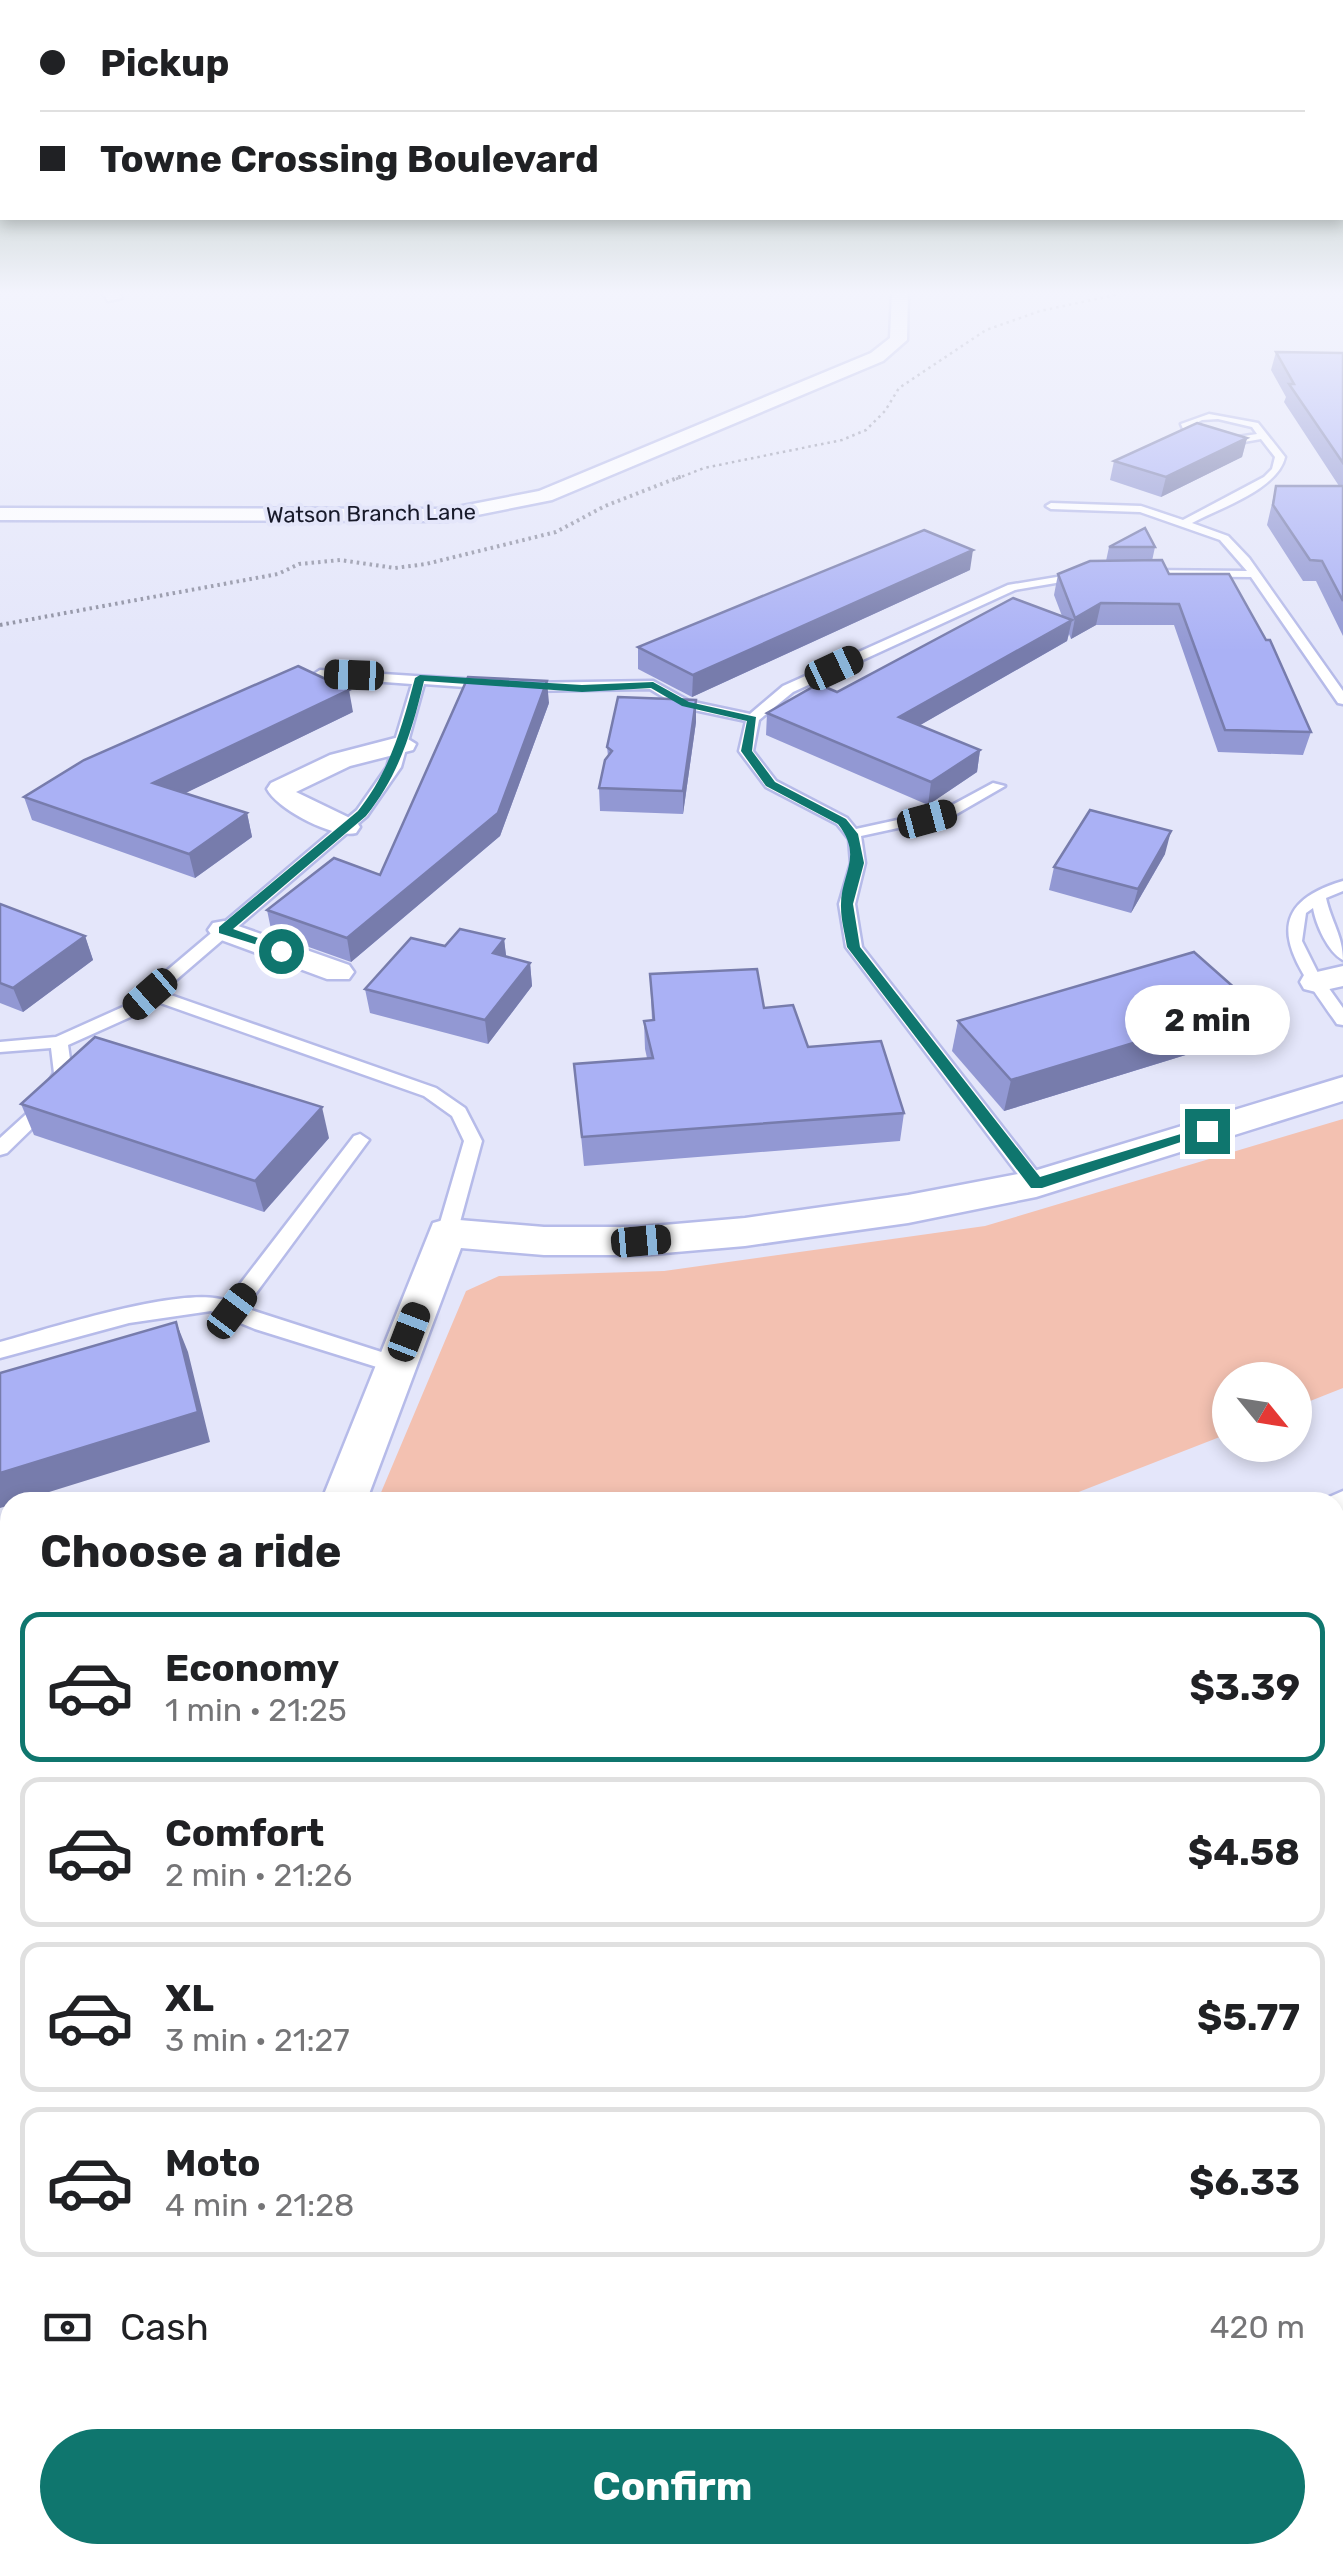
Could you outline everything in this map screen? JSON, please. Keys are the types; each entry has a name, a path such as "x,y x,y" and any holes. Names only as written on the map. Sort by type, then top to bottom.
{"street":[{"name":"Watson Branch Lane","path":"0,514 407,516 510,506 545,496 747,412"},
{"path":"346,827 285,797 281,789 310,772 364,751 403,744"},
{"path":"224,930 338,972"},
{"path":"348,1492 447,1234 544,1241 641,1241 745,1232 908,1209 1036,1184 1343,1089"}],"lane":[{"path":"1185,523 1277,470 1280,457 1264,436 1255,425 1233,418 1193,418 1184,426 1190,434 1211,438 1264,436"},
{"path":"1052,506 1140,509 1224,538 1343,700"},
{"path":"1036,1184 854,947 847,904 858,863 852,834 842,821 770,784 746,751 752,719 788,689 1012,587 1103,574"},
{"path":"1122,574 1252,574"},
{"path":"320,674 562,688 653,685 685,704 752,719"},
{"path":"0,1047 60,1042 131,1010 346,827 379,792 403,744 420,678"},
{"path":"852,834 948,813 998,786"},
{"path":"1343,886 1318,896 1299,911 1294,941 1329,980 1343,1020"},
{"path":"1318,896 1322,920 1343,954"},
{"path":"150,994 430,1092 460,1112 473,1141 447,1234"},
{"path":"0,1149 40,1111 63,1074 60,1042"},
{"path":"232,1311 360,1140"},
{"path":"0,1350 129,1315 212,1304 396,1365"}],"shaded area":[{"path":"1343,1119 1343,1388 1312,1400 1312,1362 1212,1362 1212,1440 1079,1492 381,1492 466,1291 499,1276 664,1271 985,1226"}],"building":[{"path":"1308,412 1343,412 1343,463"},
{"path":"1197,423 1247,438 1166,477 1114,461"},
{"path":"1276,486 1343,486 1343,601 1322,561 1310,560 1273,505"},
{"path":"1145,528 1155,547 1109,547"},
{"path":"924,530 973,550 693,675 638,647"},
{"path":"1162,560 1169,574 1229,574 1266,640 1270,640 1311,732 1225,730 1179,604 1101,603 1075,618 1058,574 1090,561"},
{"path":"1013,598 1072,620 899,717 980,750 931,782 767,713 818,684 837,692"},
{"path":"298,666 349,690 153,783 247,813 189,854 24,797 84,760"},
{"path":"468,677 547,681 498,813 347,938 267,910 334,858 380,875"},
{"path":"618,697 696,700 683,791 599,788 605,760 612,751 607,747"},
{"path":"1090,810 1171,831 1138,889 1054,867"},
{"path":"0,904 85,936 13,988 0,983"},
{"path":"460,929 504,939 493,953 530,963 485,1020 365,989 411,938 445,946"},
{"path":"1194,952 1255,1006 1011,1080 958,1021"},
{"path":"757,969 764,1008 793,1005 808,1047 881,1041 904,1113 582,1137 574,1064 653,1058 644,1021 654,1020 650,974"},
{"path":"95,1037 322,1107 255,1181 21,1104"},
{"path":"176,1322 198,1412 0,1473 0,1373"}],"route":[{"path":"281,951 224,930 362,813 379,792 403,744 420,678 502,686 653,685 685,704 752,719 746,751 770,784 842,821 856,839 858,863 847,904 854,947 1036,1184 1207,1131"}]}
